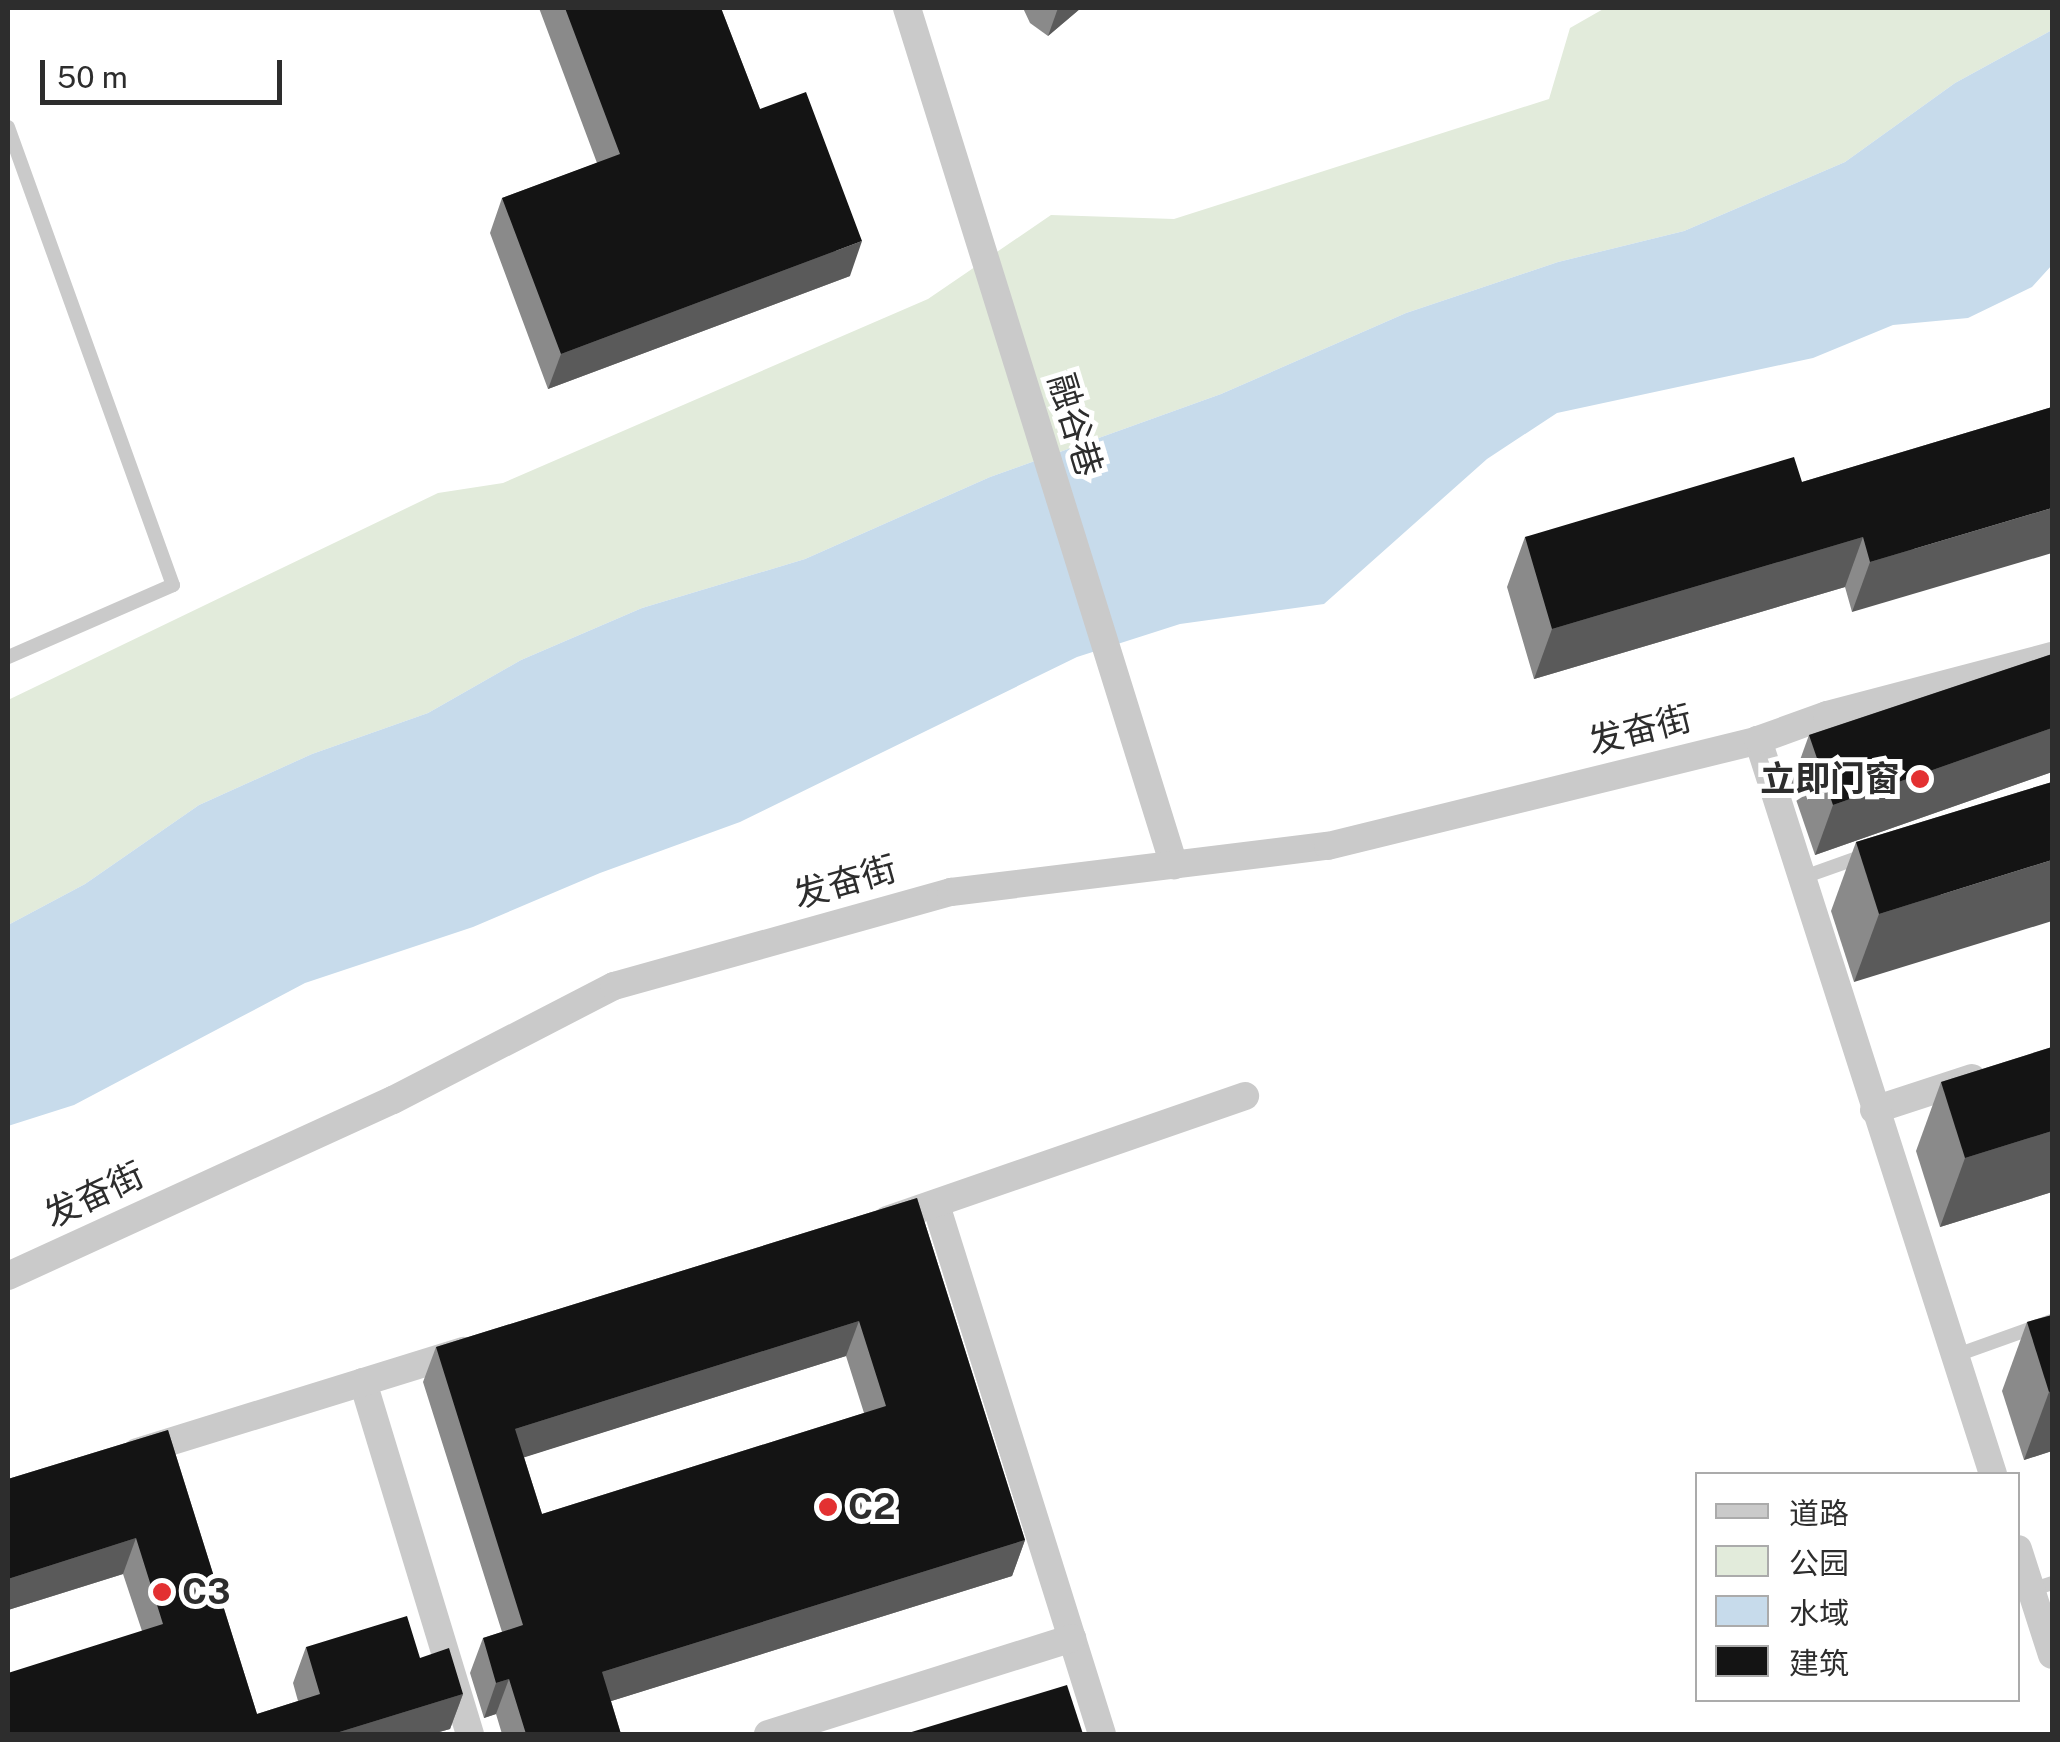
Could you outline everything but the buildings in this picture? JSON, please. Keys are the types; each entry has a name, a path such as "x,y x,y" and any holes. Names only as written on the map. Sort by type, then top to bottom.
{"street":[{"name":"融谷巷","path":"908,8 1174,865"},
{"name":"发奋街","path":"8,1276 393,1100 614,986 951,892 1328,846 1758,740 1828,715 2052,656"},
{"path":"1758,740 1993,1472"},
{"path":"1874,1110 1999,1069"},
{"path":"860,1228 1244,1096"},
{"path":"936,1205 1102,1734"},
{"path":"116,1459 497,1341"},
{"path":"363,1382 470,1734"},
{"path":"2020,1551 2042,1586 2052,1655"},
{"path":"768,1734 1072,1638"}],"lane":[{"path":"8,126 173,585 8,657"},
{"path":"1801,878 1891,846"},
{"path":"1954,1356 2052,1321"}],"green space":[{"path":"1605,8 2052,8 2052,30 1955,83 1845,162 1684,231 1558,262 1406,313 1221,394 990,477 805,559 642,608 521,660 428,713 312,754 199,805 85,884 8,925 8,700 438,493 503,483 928,299 1051,215 1174,219 1549,99 1570,28"}],"water":[{"path":"2052,30 2052,265 2032,287 1968,318 1893,325 1813,358 1557,413 1487,459 1324,604 1180,624 1077,657 740,822 600,873 473,927 305,983 74,1105 8,1126 8,925 85,884 199,805 312,754 428,713 521,660 642,608 805,559 990,477 1221,394 1406,313 1558,262 1684,231 1845,162 1955,83"}],"place":[{"name":"立即门窗","path":"1920,779"},
{"name":"C2","path":"828,1507"},
{"name":"C3","path":"162,1592"}]}
